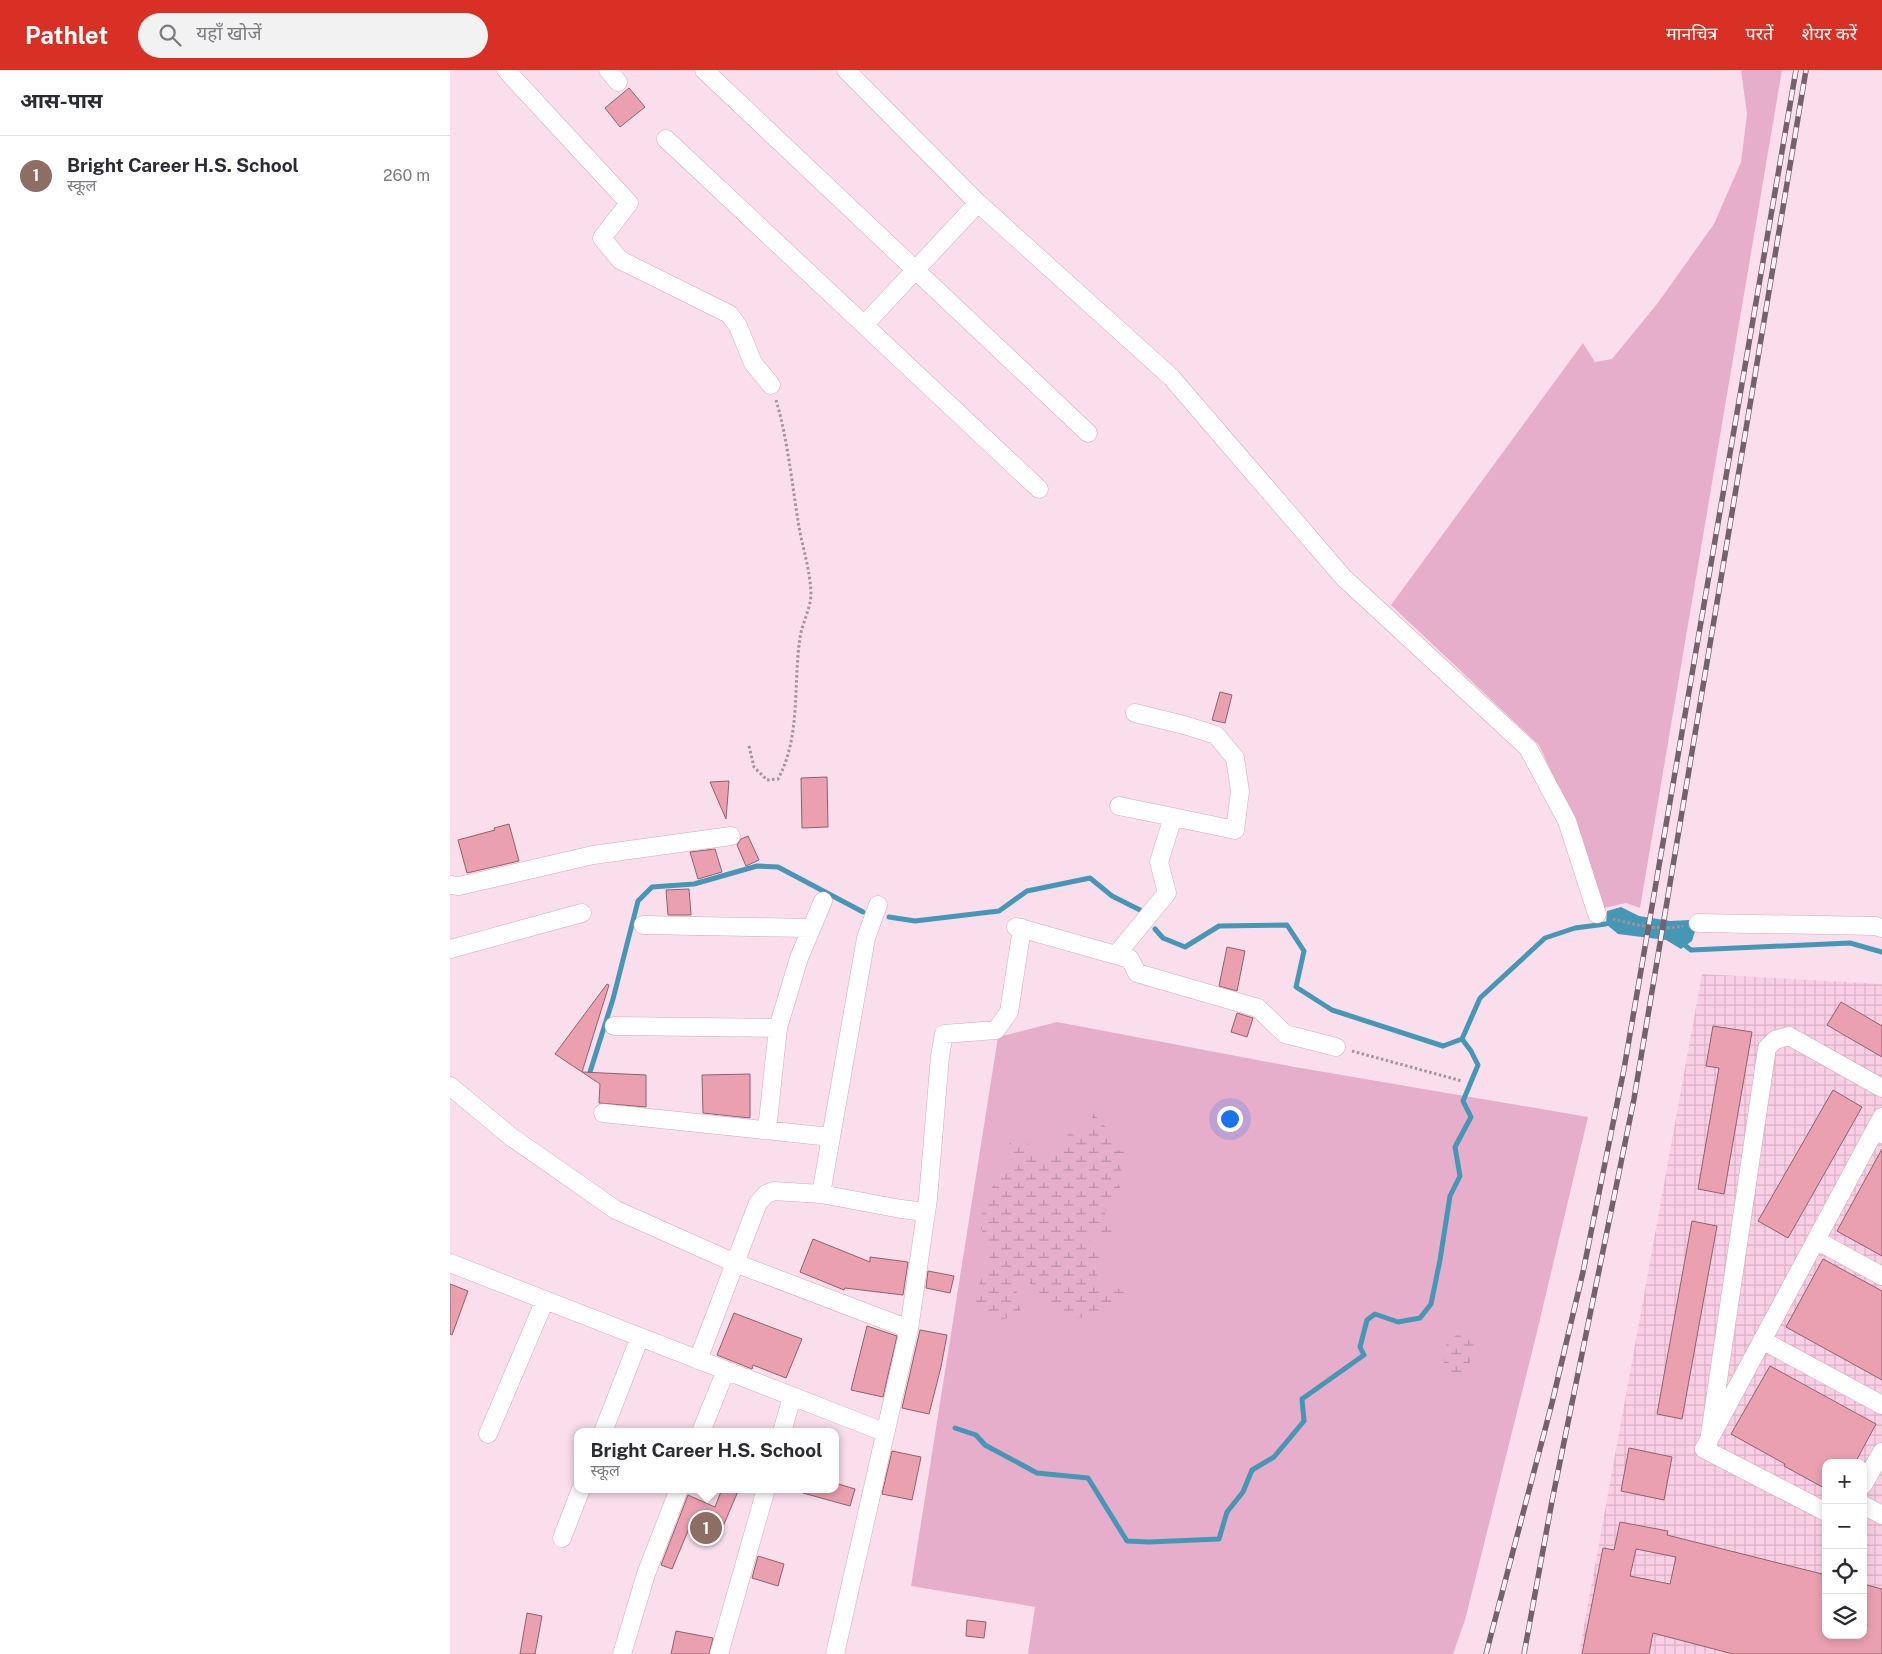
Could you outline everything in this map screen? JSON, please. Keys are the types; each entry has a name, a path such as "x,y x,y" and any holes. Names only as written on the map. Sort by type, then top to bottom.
{"street":[{"path":"506,70 630,204 602,238 620,260 729,314 738,326 752,363 771,385"},
{"path":"704,70 1088,433"},
{"path":"846,70 978,203 1171,377 1343,577 1528,748 1567,821 1596,914"},
{"path":"666,139 1038,489"},
{"path":"864,325 978,203"},
{"path":"1119,806 1235,830 1240,791 1235,758 1216,735 1184,724 1134,713"},
{"path":"1116,955 1167,894 1159,862 1173,817"},
{"path":"450,885 459,886 593,855 731,836"},
{"path":"766,1130 778,1028 799,958 823,901"},
{"path":"821,1194 866,938 878,905"},
{"path":"450,949 582,913"},
{"path":"1698,923 1875,926 1882,928"},
{"path":"643,925 812,928"},
{"path":"835,1654 884,1432 909,1329 926,1212 940,1056 944,1034 996,1030 1005,1018 1009,1012 1019,927 1130,958 1137,973 1258,1008 1286,1034 1336,1047"},
{"path":"614,1026 778,1028"},
{"path":"1709,1441 1767,1048 1775,1040 1789,1036 1882,1088"},
{"path":"450,1086 510,1136 616,1210 735,1263 909,1329"},
{"path":"603,1112 831,1137"},
{"path":"1822,1510 1704,1449 1816,1240 1880,1127"},
{"path":"698,1360 758,1203 766,1194 774,1191 821,1194 926,1212"},
{"path":"1816,1240 1882,1276"},
{"path":"450,1263 884,1432"},
{"path":"488,1434 545,1300"},
{"path":"605,1428 640,1337"},
{"path":"1762,1340 1882,1405"},
{"path":"703,1428 726,1370"},
{"path":"783,1428 792,1397"},
{"path":"1867,1478 1882,1452"},
{"path":"562,1538 579,1493"},
{"path":"622,1654 646,1574 677,1493"},
{"path":"719,1654 765,1493"},
{"path":"1867,1507 1882,1515"}],"path":[{"path":"749,746 754,767 768,780 778,779 784,767 792,733 800,637 811,596 810,572 801,538 782,420 771,385"},
{"path":"1596,914 1628,923 1668,929 1698,923"},
{"path":"1336,1047 1462,1081"}],"shaded area":[{"path":"1702,974 1882,984 1882,1654 1579,1654"}],"green space":[{"path":"1741,70 1782,70 1640,908 1626,903 1604,908 1575,823 1539,745 1391,605 1583,343 1595,362 1612,359 1657,304 1714,224 1741,162 1747,114"},
{"path":"1057,1022 1295,1067 1588,1117 1536,1336 1465,1620 1453,1654 1028,1654 1035,1607 911,1586 998,1037"},
{"path":"1093,1113 1115,1137 1113,1151 1129,1149 1117,1182 1123,1193 1107,1205 1104,1218 1115,1225 1111,1237 1094,1232 1086,1235 1100,1256 1096,1288 1129,1289 1108,1307 1099,1312 1082,1318 1073,1318 1064,1316 1021,1275 1016,1296 1021,1312 1002,1320 997,1313 984,1315 970,1307 991,1254 981,1229 984,1206 1006,1166 1008,1172 1017,1168 1009,1142 1010,1137 1038,1148 1035,1157 1049,1161 1058,1151 1068,1151 1062,1139 1073,1131 1080,1135 1090,1127"},
{"path":"1464,1332 1474,1334 1477,1347 1473,1358 1456,1378 1444,1363 1445,1351 1450,1340"}],"water":[{"path":"1621,907 1639,916 1670,921 1690,920 1697,925 1692,941 1681,949 1666,940 1618,934 1606,924 1607,911"}],"building":[{"path":"629,88 645,107 620,127 605,108"},
{"path":"1220,692 1232,695 1225,723 1212,720"},
{"path":"827,777 828,827 802,828 801,778"},
{"path":"729,781 726,819 710,782"},
{"path":"509,824 519,861 467,873 458,840 495,830 494,828"},
{"path":"748,836 759,860 746,866 737,845 741,839"},
{"path":"715,849 722,872 698,879 690,852"},
{"path":"689,889 691,915 668,915 666,890"},
{"path":"1227,947 1245,951 1237,991 1219,986"},
{"path":"607,984 609,985 582,1072 555,1054"},
{"path":"1841,1002 1882,1026 1882,1057 1827,1025"},
{"path":"1237,1013 1253,1018 1247,1037 1231,1032"},
{"path":"1713,1026 1752,1032 1724,1194 1698,1189 1719,1068 1706,1066"},
{"path":"582,1072 646,1075 646,1107 599,1103 600,1084"},
{"path":"750,1074 750,1118 703,1113 702,1075"},
{"path":"1833,1090 1862,1107 1788,1238 1758,1221"},
{"path":"1882,1149 1882,1256 1837,1231"},
{"path":"1692,1221 1717,1226 1682,1419 1657,1414"},
{"path":"813,1239 870,1262 870,1257 908,1262 903,1295 845,1288 844,1290 800,1272"},
{"path":"1823,1259 1882,1291 1882,1380 1786,1327"},
{"path":"928,1271 954,1276 950,1293 926,1288"},
{"path":"450,1284 468,1291 452,1335 450,1334"},
{"path":"734,1313 802,1339 786,1378 753,1365 752,1369 717,1355"},
{"path":"867,1326 897,1336 883,1397 851,1390"},
{"path":"920,1330 947,1335 929,1414 902,1408"},
{"path":"1770,1366 1876,1424 1857,1459 1822,1459 1822,1487 1731,1434"},
{"path":"1629,1448 1672,1457 1664,1500 1621,1491"},
{"path":"892,1451 921,1457 912,1500 882,1494"},
{"path":"839,1484 855,1489 850,1506 803,1493 839,1493"},
{"path":"720,1493 737,1493 721,1531 693,1519 672,1569 661,1565 688,1495 715,1507"},
{"path":"1620,1522 1668,1531 1667,1535 1822,1574 1822,1639 1867,1639 1867,1585 1882,1589 1882,1654 1733,1654 1653,1633 1649,1654 1582,1654 1603,1548 1614,1550","holes":["1636,1549 1676,1557 1670,1584 1630,1576"]},
{"path":"758,1556 784,1564 778,1586 752,1578"},
{"path":"527,1613 542,1616 535,1654 520,1654"},
{"path":"967,1620 986,1622 984,1638 966,1636"},
{"path":"676,1631 713,1638 709,1654 671,1654"}],"waterway":[{"path":"590,1072 613,999 638,901 652,887 694,884 757,866 778,867 863,912"},
{"path":"889,917 915,921 999,911 1027,891 1090,878 1112,896 1140,910"},
{"path":"1155,929 1163,938 1185,947 1219,926 1287,925 1304,951 1296,987 1332,1010 1443,1046 1462,1039 1480,998 1545,938 1575,928 1606,924"},
{"path":"1682,943 1691,950 1850,943 1882,952"},
{"path":"955,1428 976,1435 985,1445 1037,1473 1088,1478 1127,1541 1219,1539 1227,1512 1243,1492 1252,1470 1274,1457 1304,1421 1302,1399 1364,1355 1360,1347 1367,1320 1375,1314 1398,1322 1420,1318 1431,1304 1450,1196 1460,1176 1455,1147 1471,1117 1463,1101 1478,1065 1462,1039"}],"railway":[{"path":"1486,1654 1552,1403 1583,1272 1624,1069 1796,70"},
{"path":"1524,1654 1552,1501 1634,1099 1806,70"}],"place":[{"name":"Bright Career H.S. School","path":"706,1528"}]}
